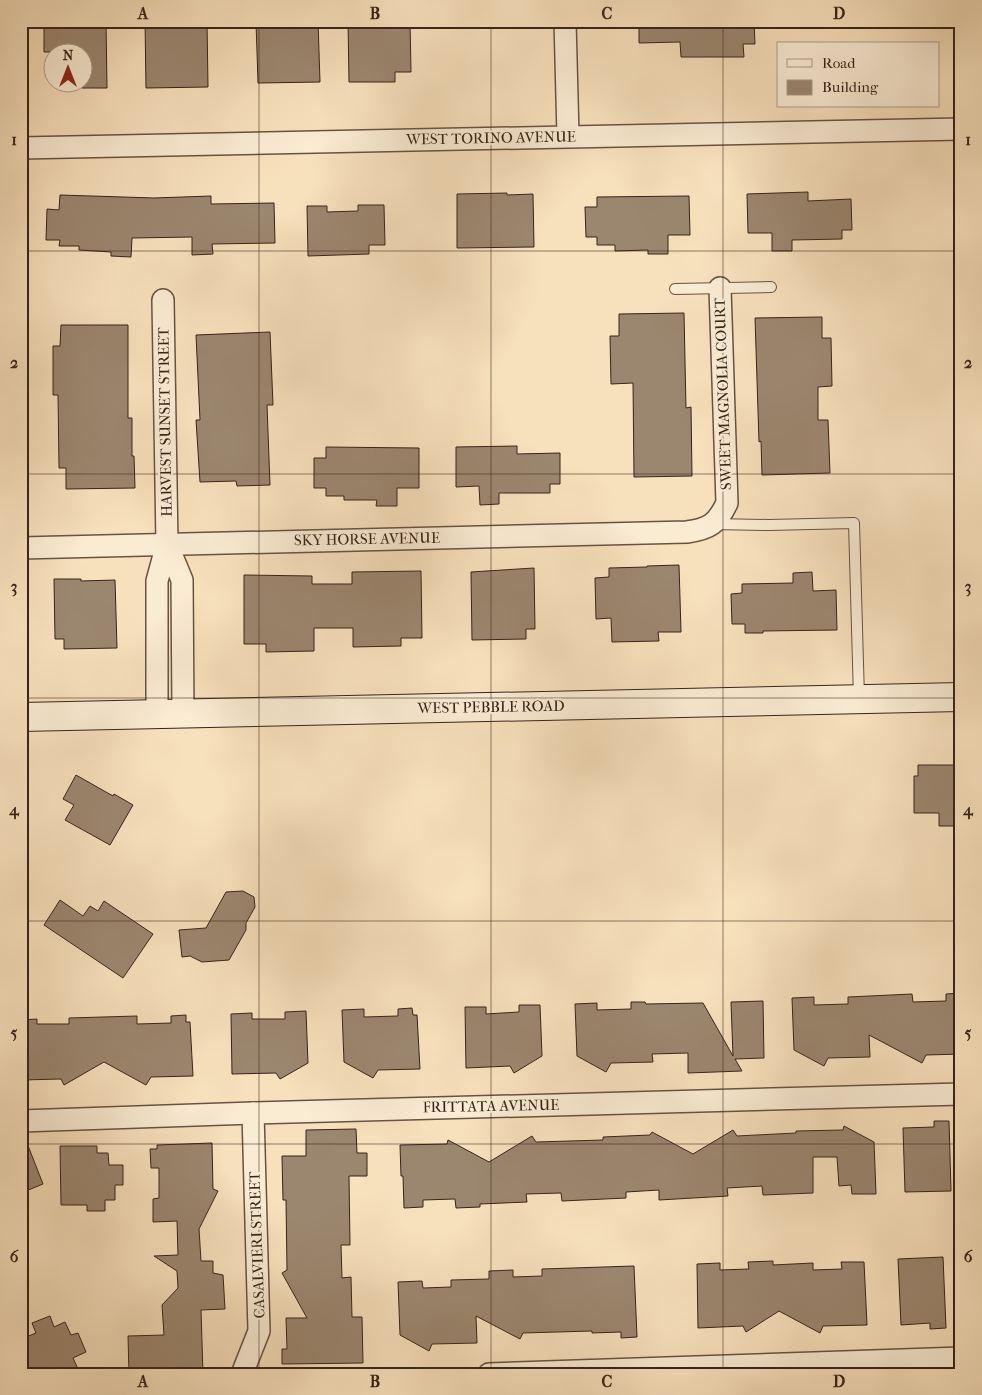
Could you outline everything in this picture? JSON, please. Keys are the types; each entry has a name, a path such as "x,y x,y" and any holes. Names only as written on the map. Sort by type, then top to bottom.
{"street":[{"path":"566,21 568,136"},
{"name":"WEST TORINO AVENUE","path":"21,148 961,129"},
{"name":"SWEET MAGNOLIA COURT","path":"712,524 721,516 727,503 720,288"},
{"name":"HARVEST SUNSET STREET","path":"163,300 167,544 182,580 170,605 170,714"},
{"name":"SKY HORSE AVENUE","path":"21,548 687,532 701,530 712,524"},
{"name":"WEST PEBBLE ROAD","path":"21,717 961,697"},
{"name":"FRITTATA AVENUE","path":"21,1121 961,1094"},
{"name":"CASALVIERI STREET","path":"242,1374 259,1331 253,1113"},
{"path":"489,1374 961,1358"}],"lane":[{"path":"675,289 771,287"},
{"path":"712,524 854,523 859,699"}],"building":[{"path":"44,21 106,21 107,88 92,88 92,42 44,42"},
{"path":"145,21 207,21 208,87 146,88"},
{"path":"256,21 318,21 320,82 258,83"},
{"path":"348,21 410,21 411,72 395,72 395,82 349,82"},
{"path":"639,21 754,21 755,44 743,44 744,57 681,57 680,42 639,43"},
{"path":"808,192 808,201 851,199 852,230 842,230 842,239 792,240 792,251 772,251 772,233 748,233 747,194"},
{"path":"507,193 507,195 533,194 534,247 457,248 457,194"},
{"path":"60,195 154,198 211,196 211,204 274,203 275,243 212,244 213,254 192,255 192,237 132,238 131,257 111,256 111,252 79,250 79,246 59,246 60,240 46,240 47,209 59,210"},
{"path":"689,196 690,235 668,235 668,254 648,254 648,250 615,251 615,245 597,245 597,237 586,237 585,207 597,207 597,197"},
{"path":"358,205 384,205 385,245 369,245 369,254 308,256 307,206 327,206 327,212 358,211"},
{"path":"684,313 686,408 691,407 692,476 634,477 633,383 611,384 610,336 619,336 619,314"},
{"path":"822,317 822,338 831,338 832,386 818,387 818,420 828,420 830,473 762,475 761,441 759,442 755,318"},
{"path":"61,325 128,325 128,418 132,418 132,456 134,456 135,488 66,489 66,468 59,468 58,395 53,395 53,346 60,346"},
{"path":"270,332 273,405 267,405 270,485 237,486 236,481 200,482 196,420 200,420 196,335"},
{"path":"517,446 517,454 560,453 560,484 550,484 550,493 499,493 499,504 480,505 479,486 456,487 456,447"},
{"path":"326,447 419,448 419,488 397,488 397,506 376,506 377,500 344,500 344,496 326,496 326,488 314,488 314,458 326,458"},
{"path":"679,565 681,632 658,632 659,641 612,642 611,618 596,619 595,578 609,577 609,568"},
{"path":"534,568 535,629 526,629 526,639 472,640 471,572"},
{"path":"421,571 422,638 401,638 401,646 353,647 353,628 314,628 314,651 266,652 266,644 244,644 244,575 312,576 312,584 352,584 352,572"},
{"path":"812,572 813,591 836,590 837,630 745,633 745,624 732,624 731,594 742,593 742,584 793,583 793,573"},
{"path":"54,579 81,579 81,581 115,580 117,648 64,649 64,639 55,639"},
{"path":"918,765 959,765 961,826 939,826 939,813 914,813 914,776 918,776"},
{"path":"76,775 133,805 110,845 65,820 74,805 63,799"},
{"path":"243,891 254,897 255,907 246,923 246,930 229,960 202,962 190,956 182,957 179,930 206,928 226,892"},
{"path":"60,900 83,916 90,906 98,911 104,901 153,934 123,978 44,925"},
{"path":"961,993 961,1054 926,1055 922,1063 869,1035 870,1057 828,1058 824,1066 794,1050 792,998 814,997 814,1005 848,1004 848,997 912,994 913,1002 946,1001 946,994"},
{"path":"763,1001 764,1058 735,1059 742,1071 688,1073 688,1053 652,1054 653,1062 611,1063 606,1072 577,1056 575,1004 597,1003 597,1010 631,1009 631,1002 645,1002 646,1004 703,1003 733,1056 731,1002"},
{"path":"519,1005 540,1005 542,1056 514,1073 510,1066 466,1068 465,1007 486,1007 486,1014 519,1012"},
{"path":"412,1008 413,1015 417,1015 420,1069 378,1070 373,1078 344,1062 342,1010 364,1009 364,1017 398,1016 398,1009"},
{"path":"306,1011 308,1063 280,1079 276,1073 232,1074 231,1014 252,1013 252,1019 285,1019 285,1012"},
{"path":"186,1015 186,1022 190,1022 193,1076 151,1077 146,1085 104,1062 64,1085 61,1079 21,1080 21,1020 37,1019 37,1024 69,1024 69,1018 137,1016 137,1024 171,1023 171,1016"},
{"path":"934,1121 949,1121 951,1191 905,1192 903,1128 934,1127"},
{"path":"844,1126 874,1142 876,1194 852,1194 851,1185 839,1186 837,1157 813,1157 813,1193 763,1195 762,1186 727,1188 728,1196 659,1200 659,1190 626,1192 626,1198 562,1201 561,1193 526,1194 527,1202 480,1204 480,1207 456,1208 455,1199 423,1200 423,1207 404,1208 400,1145 447,1144 448,1140 489,1162 532,1136 536,1142 603,1140 603,1137 650,1135 652,1132 693,1154 733,1130 737,1136 796,1133 796,1131 843,1130"},
{"path":"356,1129 357,1153 367,1153 367,1176 349,1176 350,1245 341,1245 342,1278 351,1277 352,1317 362,1317 363,1363 282,1364 282,1349 287,1349 286,1318 307,1318 282,1273 287,1270 286,1200 283,1200 282,1156 306,1156 306,1130"},
{"path":"21,1133 23,1133 43,1184 21,1193"},
{"path":"212,1143 213,1189 218,1191 199,1229 201,1261 213,1261 213,1273 223,1275 225,1309 201,1310 203,1374 129,1374 128,1336 164,1335 162,1305 178,1288 177,1271 154,1256 178,1255 177,1221 153,1222 153,1199 159,1198 159,1168 151,1168 150,1149 157,1149 157,1145"},
{"path":"60,1146 97,1146 97,1153 108,1153 109,1165 123,1165 123,1185 115,1185 115,1200 105,1200 105,1211 87,1211 87,1205 61,1205"},
{"path":"943,1257 946,1328 930,1329 930,1323 901,1325 898,1259"},
{"path":"773,1261 773,1265 813,1263 813,1270 842,1269 841,1262 864,1262 867,1325 823,1326 820,1333 779,1311 746,1332 743,1326 698,1328 697,1264 720,1263 720,1270 749,1269 748,1262"},
{"path":"634,1266 637,1337 621,1338 621,1332 592,1333 592,1331 523,1333 520,1339 476,1316 477,1343 432,1344 429,1351 400,1335 398,1282 422,1281 423,1288 451,1287 451,1280 489,1279 489,1271 513,1270 513,1277 542,1276 542,1269"},
{"path":"50,1316 54,1327 65,1322 71,1335 78,1333 86,1352 73,1358 78,1369 68,1374 28,1374 21,1357 21,1339 36,1333 32,1323"}]}
